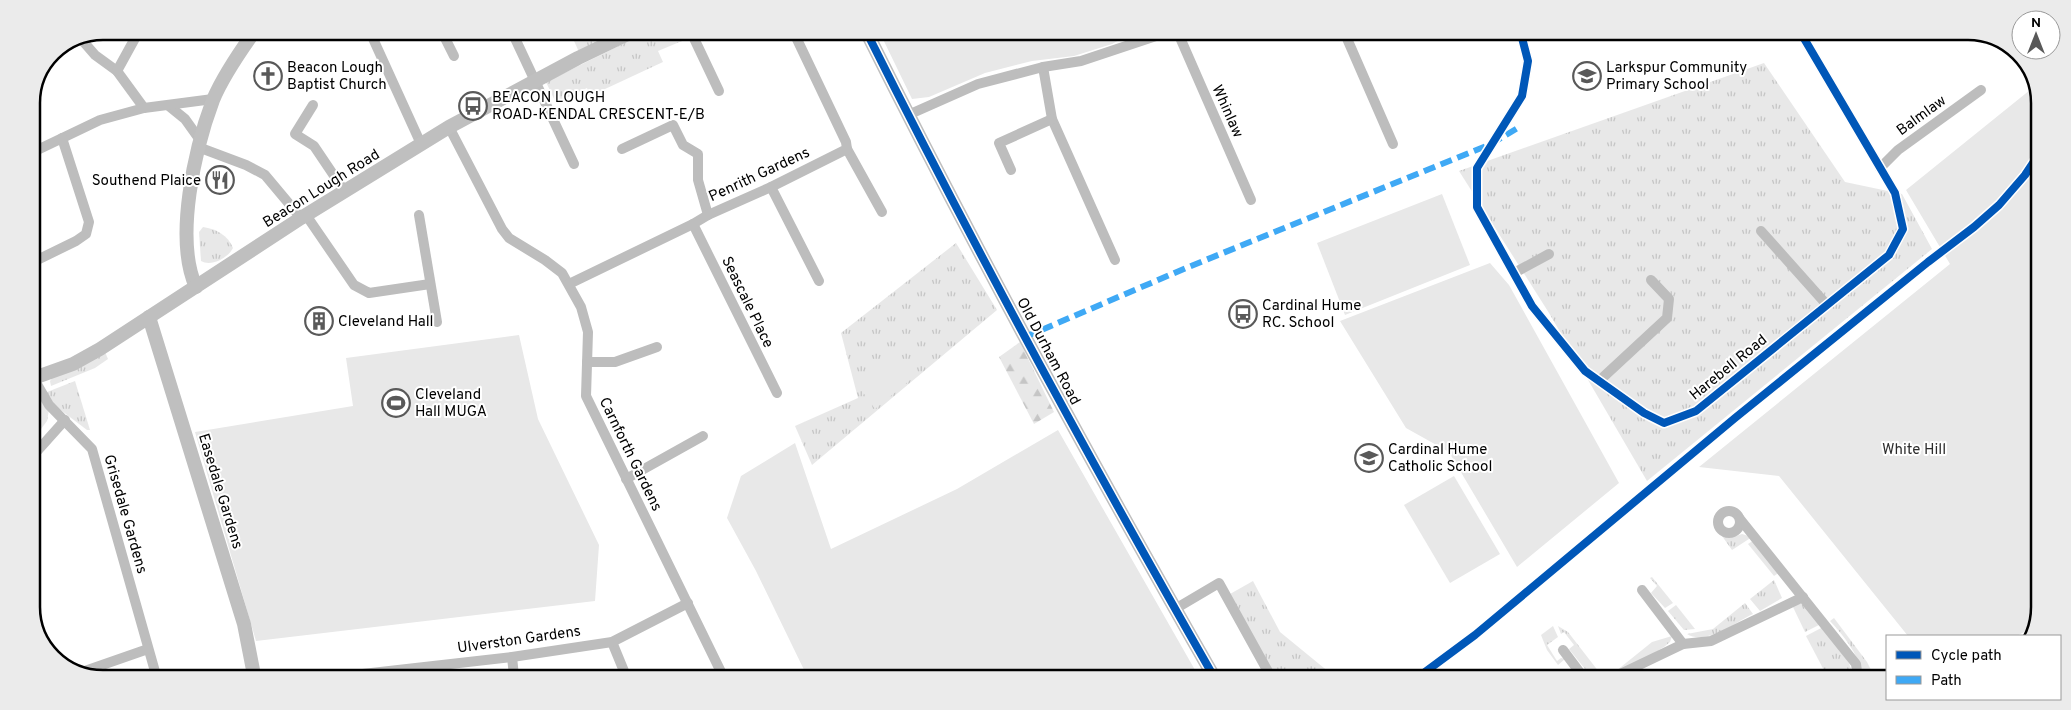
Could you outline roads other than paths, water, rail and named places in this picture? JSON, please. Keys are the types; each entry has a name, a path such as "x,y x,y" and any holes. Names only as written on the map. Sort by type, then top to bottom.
{"street":[{"path":"117,70 134,40"},
{"path":"196,287 189,272 187,226 189,193 199,143 214,99 234,60 248,40"},
{"path":"374,40 421,144"},
{"path":"446,40 454,56"},
{"path":"516,40 574,164"},
{"name":"Beacon Lough Road","path":"40,376 73,364 149,318 303,217 449,127 616,40"},
{"path":"694,40 719,91"},
{"path":"797,40 846,142 847,149 882,212"},
{"name":"Old Durham Road","path":"870,40 908,115 1073,424 1210,670"},
{"path":"908,115 978,84 1043,67 1081,62 1145,40"},
{"name":"Whinlaw","path":"1181,40 1251,200"},
{"path":"1348,40 1393,144"},
{"name":"Harebell Road","path":"1523,40 1528,61 1522,96 1477,168 1477,207 1532,306 1585,371 1644,413 1664,423 1696,411 1889,255 1903,229 1895,193 1805,40"},
{"path":"85,43 95,55 117,70 144,108"},
{"path":"1043,67 1052,119 1116,260"},
{"name":"Balmlaw","path":"1880,168 1898,150 1981,90"},
{"path":"40,149 100,120 144,108 214,99"},
{"path":"313,105 295,134 314,146 344,192"},
{"path":"169,106 185,119 199,143 246,165 264,176 303,217 354,285 361,290 369,293 430,284"},
{"path":"1011,170 999,143 1052,119"},
{"path":"622,149 674,126 682,145 698,154 698,180 708,215"},
{"name":"Carnforth Gardens","path":"449,127 502,229 510,238 562,273 569,284 586,322 586,396 720,670"},
{"path":"40,259 86,234 89,222 62,138"},
{"name":"Penrith Gardens","path":"569,284 847,149"},
{"path":"771,187 819,281"},
{"path":"419,215 437,322"},
{"name":"Seascale Place","path":"693,224 777,393"},
{"path":"1761,230 1827,305"},
{"path":"1514,273 1549,254"},
{"path":"1599,381 1667,318 1669,299 1651,280"},
{"name":"Easedale Gardens","path":"149,318 244,624 253,670"},
{"path":"587,362 614,362 657,348"},
{"name":"Grisedale Gardens","path":"40,390 50,405 92,449 154,670"},
{"path":"40,448 65,420"},
{"path":"626,479 703,436"},
{"path":"1740,519 1856,664 1857,670"},
{"path":"1175,609 1219,583 1267,670"},
{"path":"1642,590 1682,644"},
{"path":"1628,670 1682,644 1711,641 1803,596"},
{"name":"Ulverston Gardens","path":"398,670 512,657 612,642 688,603"},
{"path":"612,642 624,670"},
{"path":"92,669 148,649"},
{"path":"1563,650 1578,670"},
{"path":"512,657 513,670"}],"place":[{"name":"Beacon Lough Baptist Church","path":"268,76"},
{"name":"Larkspur Community Primary School","path":"1587,76"},
{"name":"BEACON LOUGH ROAD-KENDAL CRESCENT-E/B","path":"473,106"},
{"name":"Southend Plaice","path":"220,180"},
{"name":"Cardinal Hume RC. School","path":"1243,314"},
{"name":"Cleveland Hall","path":"319,321"},
{"name":"Cleveland Hall MUGA","path":"396,403"},
{"name":"Cardinal Hume Catholic School","path":"1369,458"}],"park label":[{"name":"White Hill","path":"1914,449"}]}
